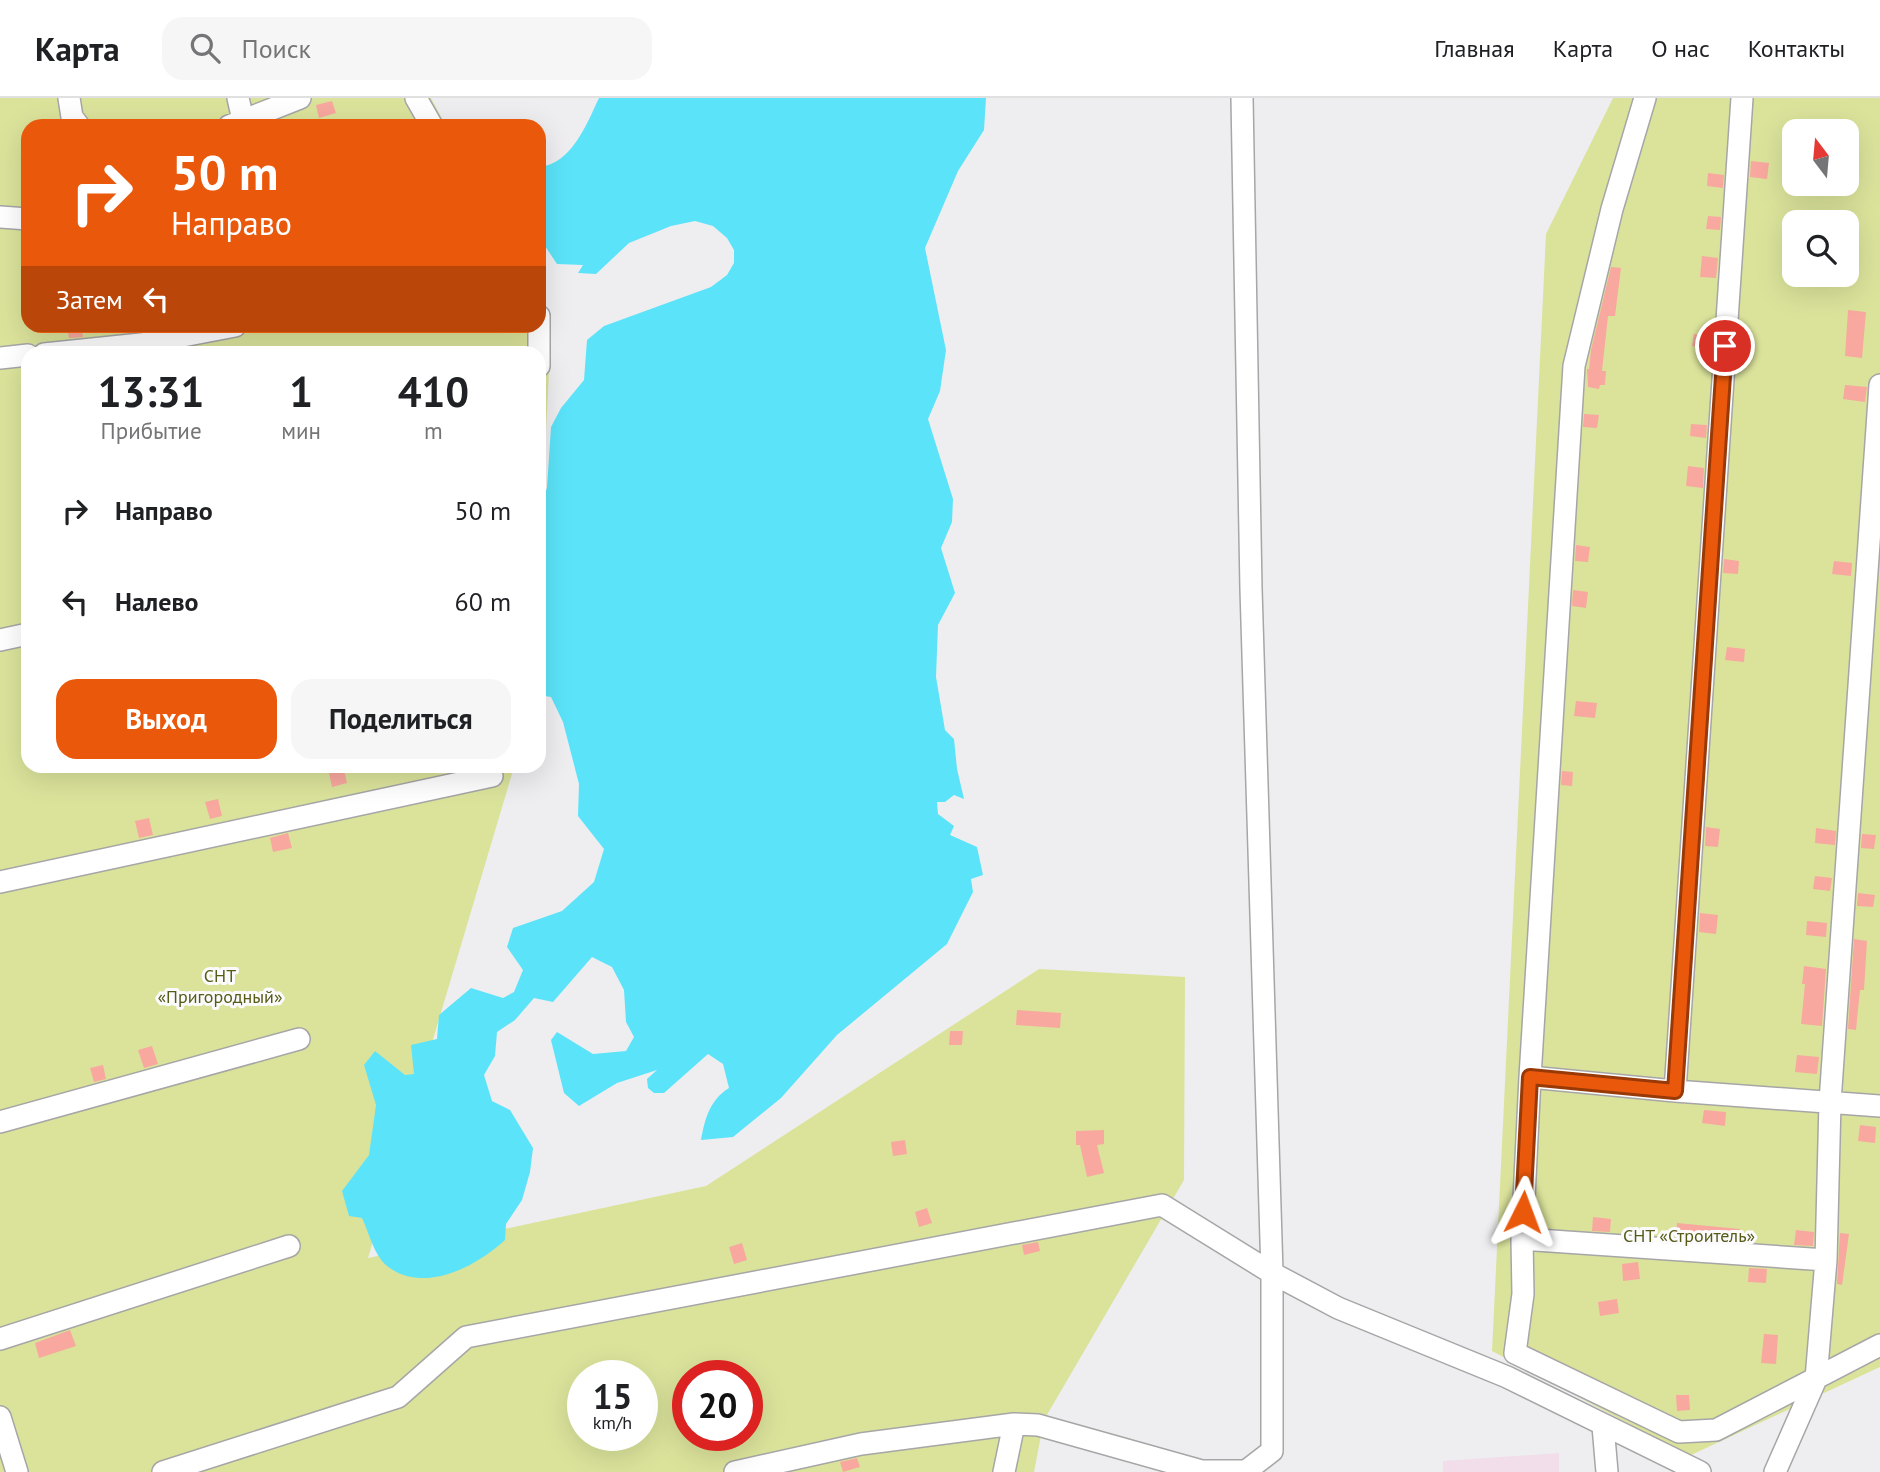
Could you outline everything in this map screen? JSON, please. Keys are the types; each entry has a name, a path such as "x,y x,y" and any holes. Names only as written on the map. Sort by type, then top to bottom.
{"street":[{"path":"69,98 74,119"},
{"path":"236,119 238,98"},
{"path":"246,119 300,98"},
{"path":"416,98 428,119"},
{"path":"735,1472 861,1444 1014,1424 1038,1425 1202,1471 1246,1471 1272,1451 1272,1273 1251,603 1242,98"},
{"path":"1645,98 1612,209 1574,366 1530,1077 1522,1239 1523,1294 1515,1353 1679,1432 1716,1430 1880,1345"},
{"path":"1675,1091 1742,98"},
{"path":"0,217 21,218"},
{"path":"122,346 198,333"},
{"path":"0,358 21,356"},
{"path":"1775,1472 1816,1379 1826,1260 1829,1102 1880,385"},
{"path":"0,640 21,636"},
{"path":"0,882 492,776"},
{"path":"0,1122 299,1039"},
{"path":"1530,1077 1880,1106"},
{"path":"163,1472 398,1397 466,1337 1162,1205 1272,1273 1338,1308 1507,1377 1700,1472"},
{"path":"1522,1239 1826,1260"},
{"path":"0,1339 289,1246"},
{"path":"0,1417 17,1472"},
{"path":"1004,1472 1014,1424"},
{"path":"1603,1426 1607,1472"}],"shaded area":[{"path":"1559,1453 1559,1472 1443,1472 1443,1461"}],"green space":[{"name":"СНТ «Пригородный»","path":"0,98 431,98 442,119 21,119 21,333 546,333 546,317 551,331 546,433 546,346 21,346 21,773 512,773 368,1258 706,1186 1039,969 1185,977 1184,1180 1044,1420 1034,1472 0,1472"},
{"name":"СНТ «Строитель»","path":"1613,98 1880,98 1880,1367 1689,1456 1492,1351 1546,234"}],"water":[{"path":"599,98 986,98 984,130 958,171 925,248 946,350 940,391 928,419 953,499 952,522 941,548 955,593 938,625 936,677 945,730 954,739 964,799 954,795 945,802 937,802 938,814 954,826 950,835 977,847 983,875 971,879 973,892 947,944 837,1035 781,1098 733,1137 701,1140 709,1110 717,1098 729,1088 723,1064 708,1054 664,1093 654,1093 648,1088 647,1079 657,1070 617,1083 579,1106 564,1093 551,1040 557,1032 593,1054 626,1051 634,1037 626,1022 624,990 612,967 592,957 553,1002 534,998 515,1020 497,1032 495,1056 484,1075 492,1101 510,1110 533,1148 522,1200 506,1224 505,1240 493,1250 449,1274 417,1278 402,1274 382,1261 362,1218 349,1216 342,1191 369,1155 376,1105 364,1065 375,1051 405,1075 414,1074 411,1045 437,1039 439,1015 471,988 503,998 514,992 523,970 507,947 513,928 562,911 594,882 604,849 578,816 579,784 563,722 551,697 546,696 546,490 551,427 561,408 584,380 587,340 604,326 711,287 727,275 734,263 734,250 727,238 713,226 695,221 671,226 629,243 596,274 578,273 583,265 557,264 546,248 546,165 561,158 583,130"}],"building":[{"path":"332,101 336,113 319,118 316,105"},
{"path":"1751,161 1769,163 1767,179 1750,177"},
{"path":"1708,173 1724,175 1723,188 1707,186"},
{"path":"1708,216 1721,217 1720,230 1706,229"},
{"path":"1702,256 1718,258 1716,278 1700,277"},
{"path":"1611,267 1621,268 1615,316 1608,316 1602,371 1606,371 1605,385 1600,385 1599,389 1588,387 1587,369"},
{"path":"1848,310 1866,312 1862,358 1845,356"},
{"path":"68,333 82,333 83,337 69,338"},
{"path":"1694,334 1713,336 1712,349 1692,346"},
{"path":"1845,385 1867,387 1865,402 1843,399"},
{"path":"1584,414 1599,415 1597,428 1583,427"},
{"path":"1691,424 1707,425 1706,438 1690,436"},
{"path":"1688,466 1704,468 1703,488 1686,486"},
{"path":"1576,545 1590,547 1588,562 1575,561"},
{"path":"1724,559 1739,561 1738,574 1723,573"},
{"path":"1834,561 1852,563 1851,576 1832,574"},
{"path":"1573,590 1588,592 1586,608 1572,606"},
{"path":"1727,647 1745,649 1744,662 1725,660"},
{"path":"1576,701 1597,703 1595,718 1574,716"},
{"path":"1562,771 1573,772 1572,786 1561,785"},
{"path":"329,773 345,773 347,783 332,787"},
{"path":"218,799 222,816 210,819 205,802"},
{"path":"149,818 153,835 139,838 135,821"},
{"path":"1706,827 1720,829 1718,847 1705,846"},
{"path":"1816,828 1836,831 1835,845 1815,843"},
{"path":"288,833 292,848 273,852 270,838"},
{"path":"1862,834 1876,835 1874,849 1861,848"},
{"path":"1815,876 1832,878 1830,891 1813,889"},
{"path":"1858,893 1875,895 1873,907 1857,906"},
{"path":"1700,913 1718,915 1716,934 1699,932"},
{"path":"1807,921 1827,923 1826,937 1806,935"},
{"path":"1854,939 1867,941 1864,990 1860,990 1856,1030 1848,1029"},
{"path":"1804,966 1826,969 1822,1026 1801,1024"},
{"path":"1017,1010 1061,1013 1060,1028 1016,1025"},
{"path":"950,1031 963,1031 962,1045 949,1045"},
{"path":"152,1046 158,1064 144,1068 138,1050"},
{"path":"1797,1055 1819,1057 1817,1074 1795,1072"},
{"path":"103,1065 106,1079 94,1082 90,1068"},
{"path":"1704,1110 1726,1112 1725,1126 1702,1123"},
{"path":"1860,1125 1876,1127 1875,1143 1858,1141"},
{"path":"1104,1130 1104,1144 1097,1145 1104,1173 1087,1177 1080,1145 1076,1145 1076,1131"},
{"path":"905,1140 907,1154 893,1156 891,1142"},
{"path":"927,1208 932,1223 919,1227 915,1212"},
{"path":"1593,1217 1611,1219 1610,1232 1592,1231"},
{"path":"1677,1223 1740,1229 1739,1241 1676,1236"},
{"path":"1796,1230 1814,1232 1813,1246 1794,1245"},
{"path":"1840,1233 1849,1234 1842,1285 1837,1284"},
{"path":"1038,1242 1040,1251 1024,1255 1022,1245"},
{"path":"742,1243 747,1260 734,1264 729,1247"},
{"path":"1638,1262 1640,1279 1623,1281 1622,1264"},
{"path":"1749,1268 1767,1269 1766,1283 1748,1282"},
{"path":"1617,1299 1619,1313 1600,1316 1598,1302"},
{"path":"70,1330 76,1346 39,1358 35,1343"},
{"path":"1764,1334 1778,1335 1776,1364 1761,1363"},
{"path":"1676,1395 1689,1395 1690,1410 1677,1411"},
{"path":"857,1458 860,1467 843,1472 840,1462"}],"route":[{"path":"1523,1212 1530,1077 1675,1091 1725,346"}]}
